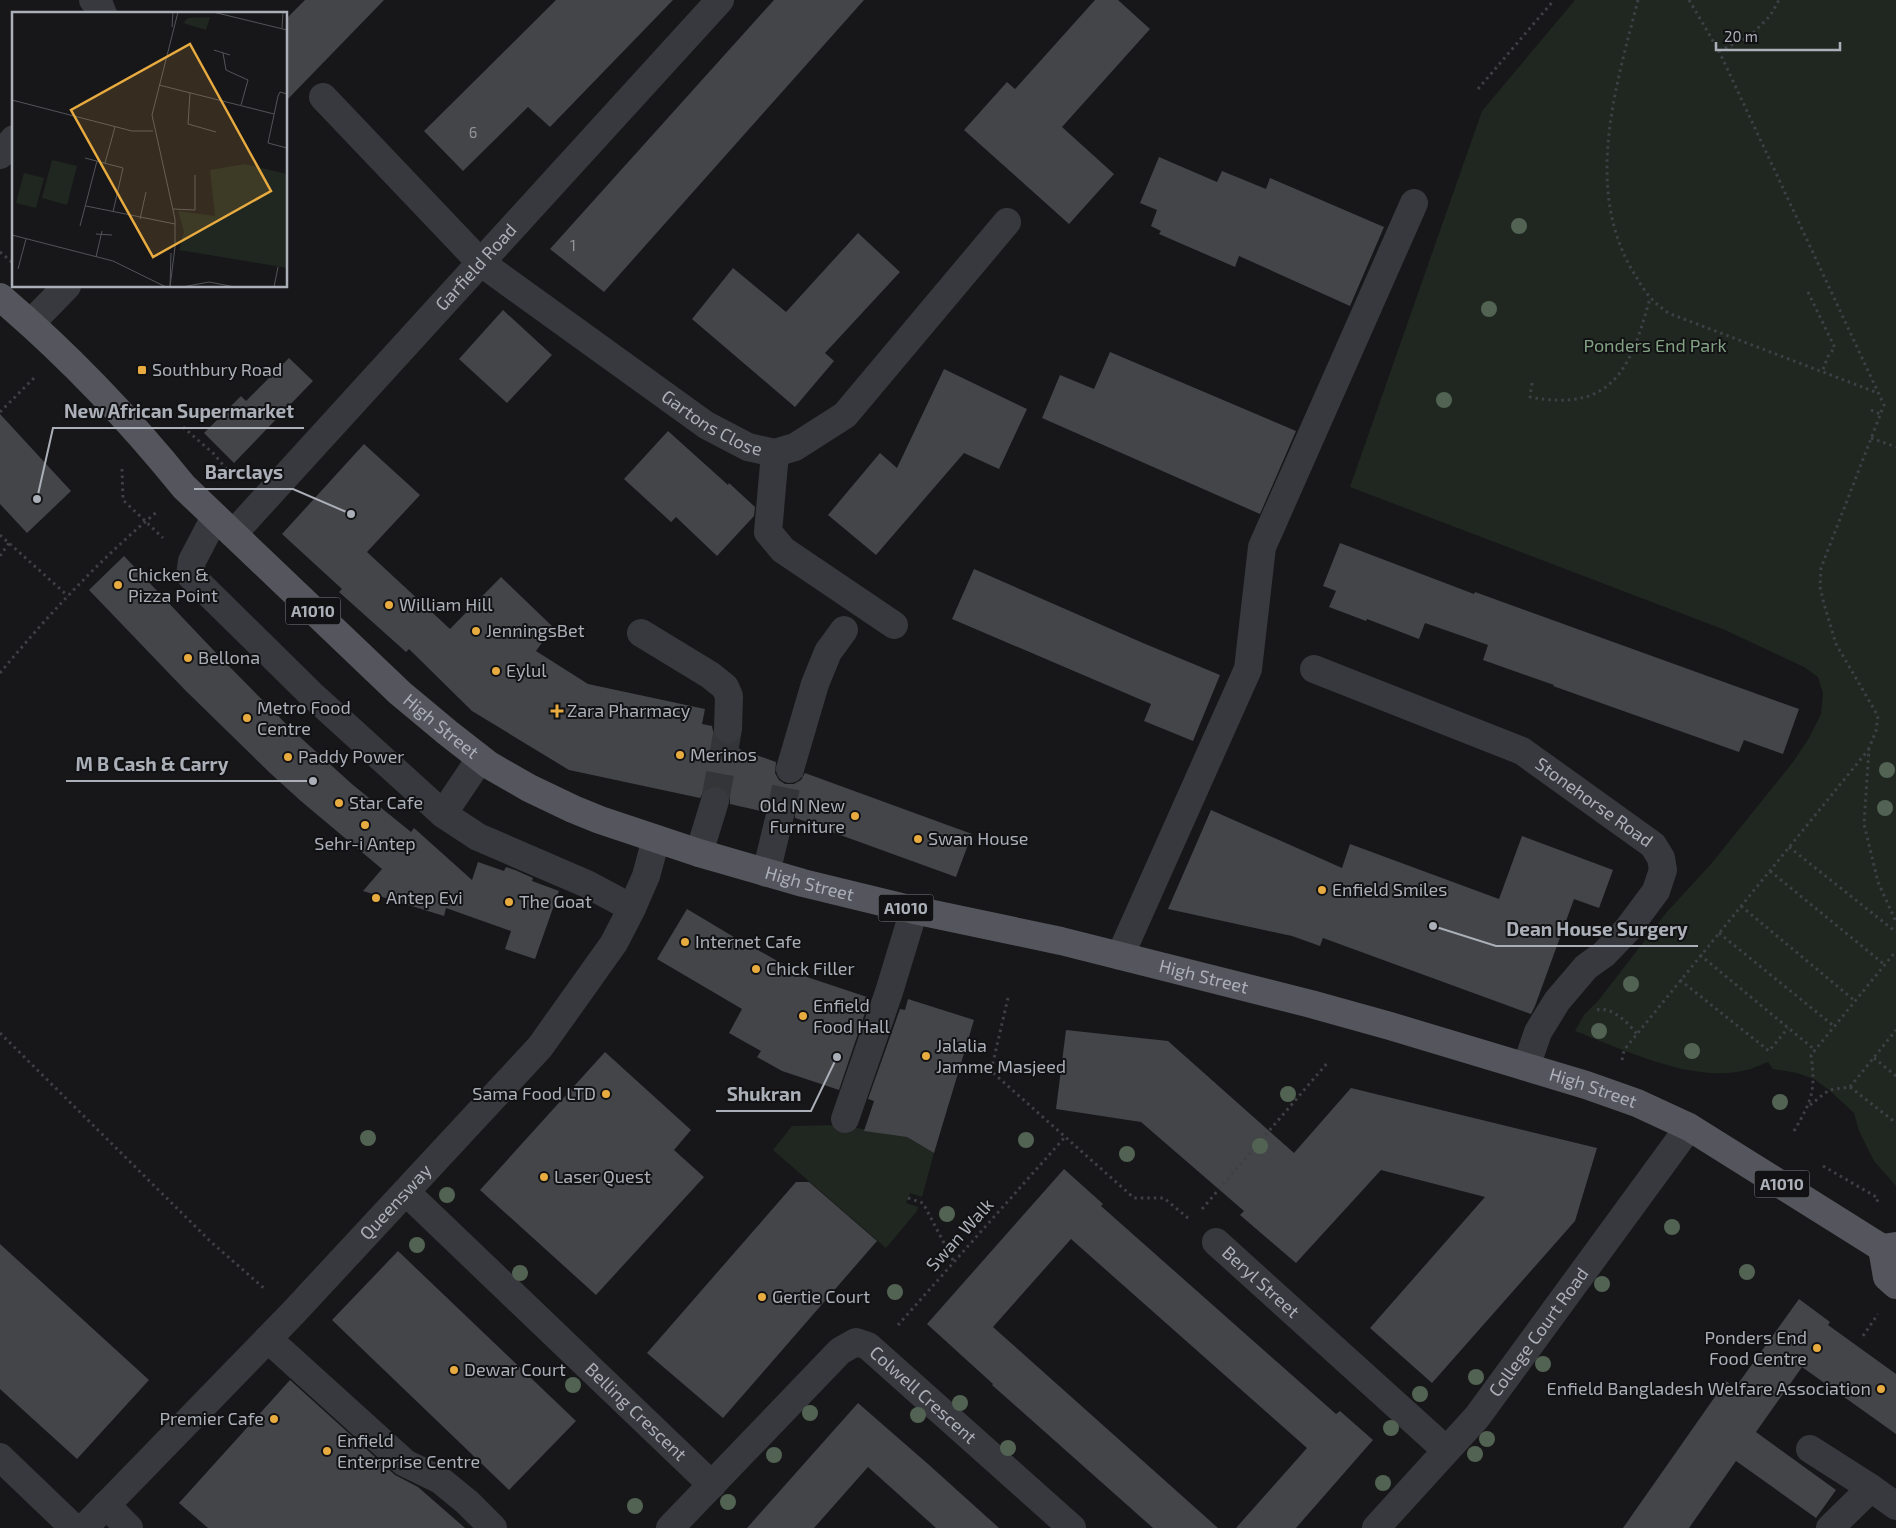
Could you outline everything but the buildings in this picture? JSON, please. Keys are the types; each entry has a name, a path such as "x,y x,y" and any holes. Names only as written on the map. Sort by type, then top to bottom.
{"main road":[{"name":"High Street","path":"0,297 31,323 68,359 157,453 184,487 400,693 480,759 530,788 573,809 698,853 914,910 1061,941 1311,1004 1526,1067 1637,1102 1689,1127 1889,1247 1887,1277 1896,1285"}],"street":[{"path":"93,0 99,4 102,12"},
{"name":"Garfield Road","path":"443,814 311,694 190,575 192,561 224,525 480,262 720,0"},
{"name":"Gartons Close","path":"323,97 480,262 706,425 748,447 775,452 795,447 845,416 1007,222"},
{"path":"0,155 12,141"},
{"path":"1120,956 1248,669 1262,547 1414,203"},
{"path":"31,323 64,288"},
{"path":"775,452 768,532 783,550 894,625"},
{"path":"790,769 815,684 828,652 844,630"},
{"path":"641,633 710,675 725,687 728,696 728,729"},
{"name":"Stonehorse Road","path":"1314,669 1522,751 1653,845 1661,858 1663,870 1656,891 1627,930 1604,954 1586,967 1557,1001 1538,1032 1526,1067"},
{"path":"480,759 443,814 478,837 587,884 632,908"},
{"path":"698,853 715,801"},
{"path":"766,872 780,814"},
{"name":"Queensway","path":"84,1528 293,1313 540,1047 614,942 646,876 656,839"},
{"path":"845,1119 889,992 914,910"},
{"name":"College Court Road","path":"1376,1528 1478,1417 1689,1127"},
{"name":"Belling Crescent","path":"406,1192 712,1485"},
{"name":"Beryl Street","path":"1216,1242 1446,1450"},
{"path":"268,1339 405,1463 440,1480 494,1528"},
{"name":"Colwell Crescent","path":"712,1485 840,1351 856,1342 868,1346 1072,1528"},
{"path":"1810,1449 1896,1506"},
{"path":"0,1457 74,1528"},
{"path":"670,1528 712,1485"},
{"path":"1830,1528 1871,1488"},
{"path":"106,1506 129,1528"}],"path":[{"path":"1478,89 1554,0"},
{"path":"1638,0 1611,116 1607,178 1608,203 1615,231 1627,261 1650,298 1668,313 1878,394"},
{"path":"1622,1059 1624,1050 1636,1034 1869,748 1876,731 1878,716 1836,644 1820,587 1821,568 1884,405 1719,51 1689,0"},
{"path":"1719,51 1749,37 1770,16 1779,0"},
{"path":"0,252 12,262"},
{"path":"1808,292 1835,348 1829,354 1822,372"},
{"path":"1532,383 1530,397 1550,401 1582,400 1594,395 1614,380 1635,349 1650,298"},
{"path":"0,412 39,373"},
{"path":"1871,410 1880,414"},
{"path":"1871,438 1896,448"},
{"path":"0,673 37,628 114,549 164,506"},
{"path":"130,508 170,544"},
{"path":"0,535 68,596"},
{"path":"0,556 9,543"},
{"path":"1869,748 1864,824 1878,882 1896,922"},
{"path":"1789,847 1896,932"},
{"path":"1770,871 1885,965"},
{"path":"1741,906 1855,1001"},
{"path":"1719,933 1835,1026"},
{"path":"1794,1132 1809,1106 1814,1079 1811,1055 1896,951"},
{"path":"1700,955 1815,1050"},
{"path":"1680,980 1770,1051 1788,1028"},
{"name":"Beryl Street","path":"1008,998 991,1071 1134,1198 1164,1198 1216,1242"},
{"path":"1590,1016 1596,1010 1602,1009 1611,1012 1629,1025 1636,1034"},
{"path":"1809,1106 1830,1090 1850,1087 1896,1031"},
{"path":"0,1033 210,1241 293,1313"},
{"path":"1874,1058 1896,1076"},
{"path":"1192,1221 1328,1061"},
{"path":"1850,1087 1896,1123"},
{"name":"Swan Walk","path":"874,1352 1065,1137"},
{"path":"908,1198 923,1203 954,1262"},
{"path":"1863,1336 1882,1309"}],"green space":[{"name":"Ponders End Park","path":"1575,0 1896,0 1896,1186 1874,1161 1859,1131 1854,1113 1814,1079 1797,1073 1773,1069 1768,1062 1749,1069 1726,1073 1682,1069 1659,1063 1575,1031 1584,1015 1598,1001 1666,913 1711,864 1793,762 1809,738 1821,714 1823,693 1818,677 1804,667 1725,630 1350,487 1482,111"},
{"path":"840,1125 907,1137 934,1153 922,1197 910,1193 906,1203 918,1207 917,1211 886,1248 773,1150 792,1126"}],"tunnel":[{"path":"715,801 728,729"},
{"path":"780,815 790,769"}],"place":[{"name":"Southbury Road","path":"142,370"},
{"name":"New African Supermarket","path":"37,499"},
{"name":"Barclays","path":"351,514"},
{"name":"Chicken & Pizza Point","path":"118,585"},
{"name":"William Hill","path":"389,605"},
{"name":"JenningsBet","path":"476,631"},
{"name":"Bellona","path":"188,658"},
{"name":"Eylul","path":"496,671"},
{"name":"Zara Pharmacy","path":"557,711"},
{"name":"Metro Food Centre","path":"247,718"},
{"name":"Merinos","path":"680,755"},
{"name":"Paddy Power","path":"288,757"},
{"name":"M B Cash & Carry","path":"313,781"},
{"name":"Star Cafe","path":"339,803"},
{"name":"Old N New Furniture","path":"855,816"},
{"name":"Sehr-i Antep","path":"365,825"},
{"name":"Swan House","path":"918,839"},
{"name":"Enfield Smiles","path":"1322,890"},
{"name":"Antep Evi","path":"376,898"},
{"name":"The Goat","path":"509,902"},
{"name":"Dean House Surgery","path":"1433,926"},
{"name":"Internet Cafe","path":"685,942"},
{"name":"Chick Filler","path":"756,969"},
{"name":"Enfield Food Hall","path":"803,1016"},
{"name":"Jalalia Jamme Masjeed","path":"926,1056"},
{"name":"Shukran","path":"837,1057"},
{"name":"Sama Food LTD","path":"606,1094"},
{"name":"Laser Quest","path":"544,1177"},
{"name":"Gertie Court","path":"762,1297"},
{"name":"Ponders End Food Centre","path":"1817,1348"},
{"name":"Dewar Court","path":"454,1370"},
{"name":"Enfield Bangladesh Welfare Association","path":"1881,1389"},
{"name":"Premier Cafe","path":"274,1419"},
{"name":"Enfield Enterprise Centre","path":"327,1451"}]}
